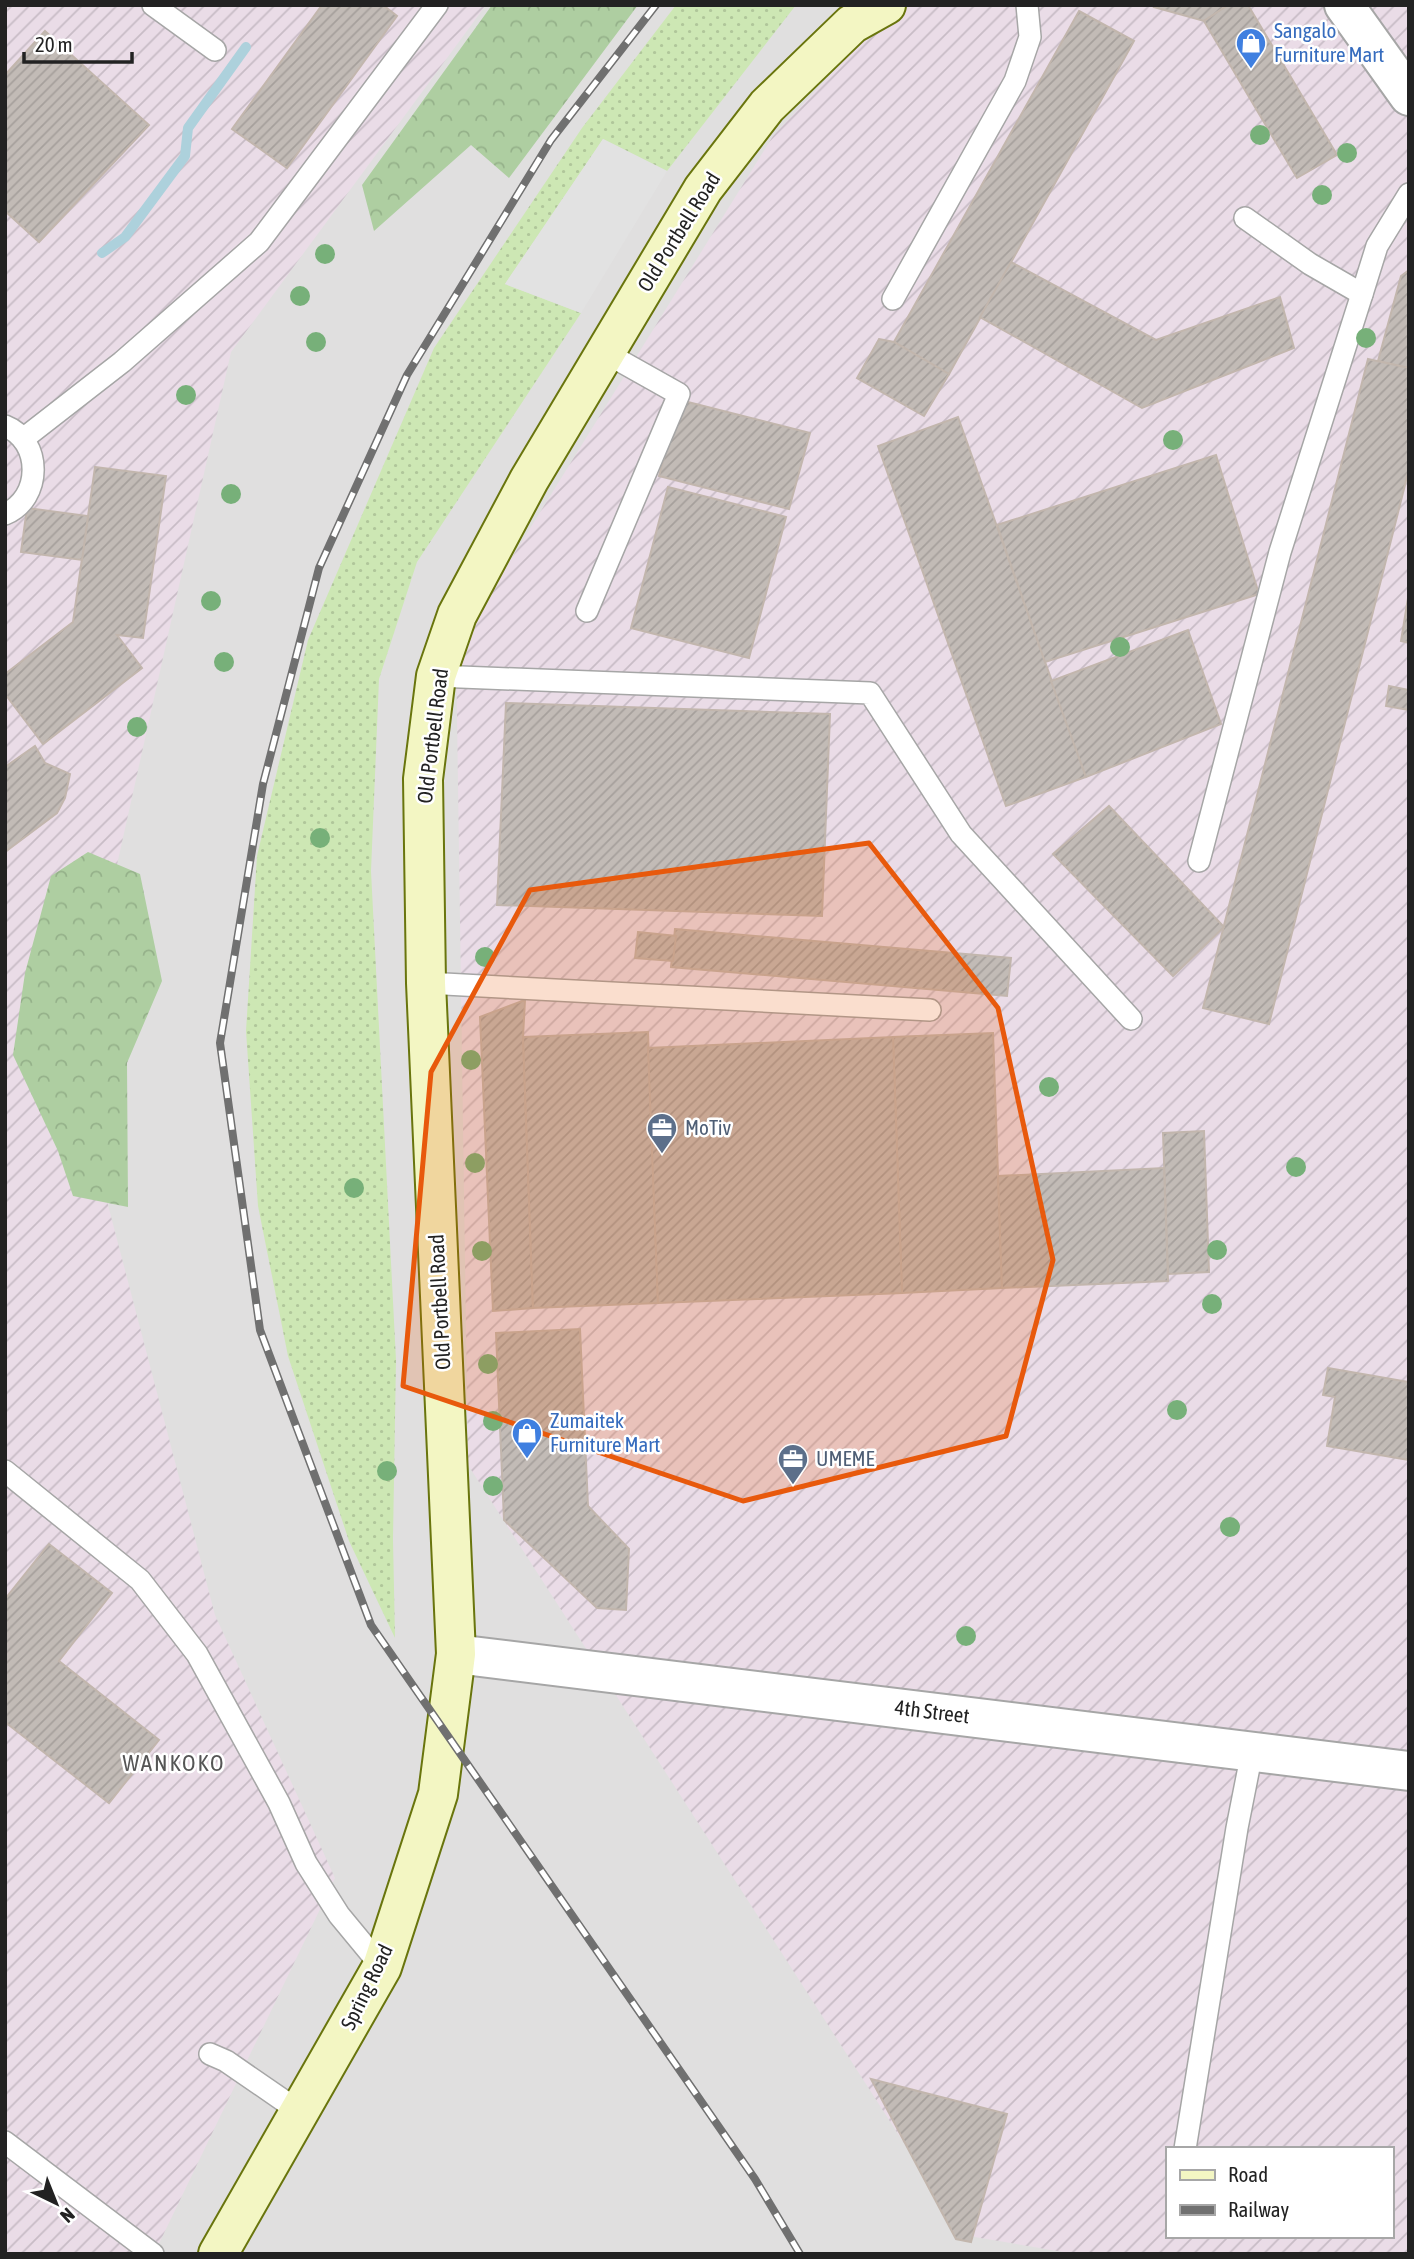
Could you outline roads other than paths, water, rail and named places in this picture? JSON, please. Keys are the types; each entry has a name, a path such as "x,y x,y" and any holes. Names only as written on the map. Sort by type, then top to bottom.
{"main road":[{"name":"Old Portbell Road","path":"456,1654 426,982 423,779 436,676 457,615 530,480 703,189 767,106 852,24 886,5"},
{"name":"Spring Road","path":"218,2254 382,1967 438,1794 456,1654"}],"street":[{"path":"1344,5 1409,96"},
{"name":"4th Street","path":"456,1654 1409,1771"}],"lane":[{"path":"153,5 215,50"},
{"path":"23,439 122,362 259,242 438,5"},
{"path":"892,299 1015,81 1030,37 1027,5"},
{"path":"1199,861 1280,552 1377,246 1409,194"},
{"path":"1245,218 1310,264 1362,294"},
{"path":"587,611 679,394 606,353"},
{"path":"5,426 23,439 31,454 34,470 31,486 23,501 5,514"},
{"path":"436,676 870,694 961,834 1131,1019"},
{"path":"426,982 930,1010"},
{"path":"5,1471 140,1580 197,1654 279,1803 306,1863 339,1915 382,1967"},
{"path":"1185,2147 1234,1841 1252,1752"},
{"path":"210,2054 226,2061 300,2112"},
{"path":"5,2142 153,2254"}],"waterway":[{"path":"102,253 125,237 185,156 188,128 246,47"}],"railway":[{"path":"656,5 551,140 407,375 319,568 263,784 220,1043 260,1330 371,1625 755,2179 800,2254"}],"place":[{"name":"Sangalo Furniture Mart","path":"1251,70"},
{"name":"MoTiv","path":"662,1155"},
{"name":"Zumaitek Furniture Mart","path":"527,1460"},
{"name":"UMEME","path":"793,1486"}],"district":[{"name":"WANKOKO","path":"174,1763"}]}
